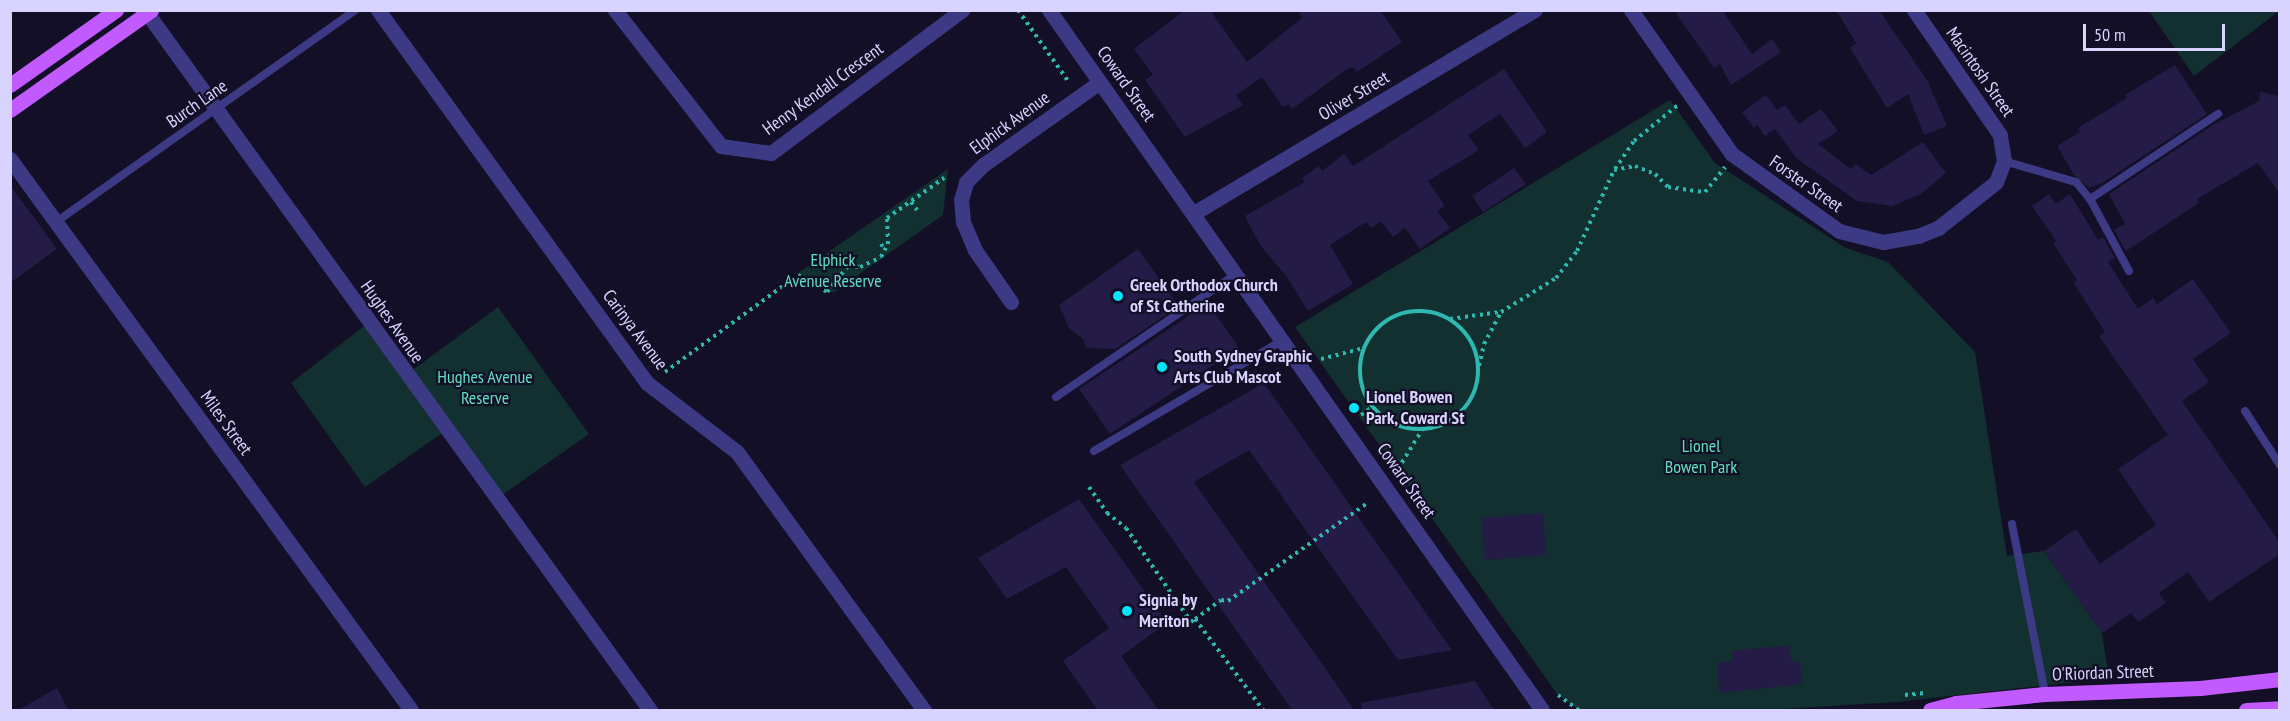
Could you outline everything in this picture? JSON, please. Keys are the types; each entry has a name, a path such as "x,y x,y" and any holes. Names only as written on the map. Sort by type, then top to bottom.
{"main road":[{"path":"10,85 116,10"},
{"path":"10,110 149,12"},
{"name":"O'Riordan Street","path":"1930,711 1956,703 2045,694 2200,688 2280,679"},
{"path":"2246,711 2280,708"}],"street":[{"name":"Carinya Avenue","path":"378,10 647,382 736,453 924,711"},
{"name":"Henry Kendall Crescent","path":"615,10 720,146 771,153 962,10"},
{"name":"Coward Street","path":"1049,10 1194,213 1542,711"},
{"name":"Oliver Street","path":"1194,213 1535,10"},
{"name":"Forster Street","path":"1631,10 1732,154 1839,231 1882,242 1918,236 1938,228 1996,182 2004,160"},
{"name":"Macintosh Street","path":"1914,10 2000,135 2004,160"},
{"name":"Hughes Avenue","path":"149,12 217,110 650,711"},
{"name":"Elphick Avenue","path":"1011,302 975,250 963,222 961,200 966,182 982,165 1100,82"},
{"name":"Miles Street","path":"10,159 411,711"},
{"path":"1515,672 1526,711"}],"lane":[{"name":"Burch Lane","path":"56,222 355,10"},
{"path":"2090,199 2218,114"},
{"path":"2004,160 2076,182 2090,199 2129,271"},
{"path":"1056,397 1236,274"},
{"path":"1094,451 1283,340"},
{"path":"2245,411 2280,465"},
{"path":"2012,524 2045,694"}],"path":[{"path":"1018,10 1068,81"},
{"path":"1450,319 1501,312 1556,278 1577,251 1614,170 1634,141 1691,94"},
{"path":"1614,170 1635,166 1655,174 1668,187 1705,192 1732,154"},
{"path":"885,250 887,218 944,178"},
{"path":"910,202 916,210"},
{"path":"881,244 885,250"},
{"path":"665,372 798,275 827,292 848,266 860,267 885,250"},
{"path":"1479,366 1464,332 1450,319 1431,312 1410,311 1391,318 1375,331 1364,348 1361,378 1372,407 1404,428 1422,430 1441,426 1470,402 1477,385 1484,344 1501,312"},
{"path":"1321,359 1364,348"},
{"path":"1361,415 1372,407"},
{"path":"1398,469 1422,430"},
{"path":"1089,487 1107,513 1126,528 1191,622 1221,600 1228,601 1366,504"},
{"path":"1195,619 1263,711"},
{"path":"1905,695 1928,693"},
{"path":"1558,695 1579,711"}],"green space":[{"path":"2149,11 2279,11 2194,76"},
{"name":"Lionel Bowen Park","path":"1670,100 1715,163 1846,248 1888,262 1975,352 2007,556 2044,551 2102,633 2109,678 1897,702 1766,710 1579,710 1558,695 1295,327"},
{"name":"Elphick Avenue Reserve","path":"948,169 943,215 833,293 798,273"},
{"name":"Hughes Avenue Reserve","path":"498,307 589,434 495,500 445,431 365,487 291,383 368,323 406,375"}],"building":[{"path":"1185,10 1210,10 1247,62 1302,18 1297,10 1380,10 1402,42 1357,72 1353,67 1347,69 1292,109 1289,104 1283,107 1262,77 1236,95 1243,105 1185,137 1145,80 1153,75 1134,49"},
{"path":"1674,10 1722,10 1752,54 1772,39 1781,52 1731,85 1720,64 1714,68"},
{"path":"1836,10 1879,10 1927,80 1947,126 1924,135 1908,94 1887,108 1850,48 1856,43"},
{"path":"2175,65 2207,114 2102,183 2089,188 2074,175 2057,146 2080,132 2078,128 2127,98 2125,95"},
{"path":"1504,69 1547,132 1525,148 1500,114 1468,135 1479,150 1428,181 1445,206 1437,211 1450,228 1420,249 1405,228 1393,237 1381,221 1371,228 1366,222 1330,245 1353,284 1308,311 1287,277 1260,245 1245,216 1305,182 1302,178 1319,166 1322,171 1344,154 1353,166"},
{"path":"2260,92 2280,96 2280,194 2258,163 2197,199 2199,203 2126,251 2114,230 2125,224 2109,194 2213,125 2259,101"},
{"path":"1766,95 1777,110 1785,105 1799,124 1821,109 1838,131 1818,144 1851,169 1856,164 1871,175 1923,142 1946,173 1921,194 1892,206 1857,201 1796,158 1775,129 1765,136 1757,125 1754,128 1742,112"},
{"path":"1514,168 1526,184 1483,212 1472,196"},
{"path":"10,185 57,249 10,283"},
{"path":"2049,194 2056,204 2070,194 2098,240 2103,237 2115,258 2108,262 2138,309 2153,298 2157,304 2193,279 2231,333 2193,359 2209,382 2182,401 2280,543 2280,554 2209,602 2188,572 2159,593 2166,603 2138,622 2131,613 2102,633 2044,551 2076,529 2100,564 2156,525 2118,469 2168,435 2099,336 2105,332 2073,282 2077,280 2053,243 2056,241 2032,206"},
{"path":"1138,249 1179,306 1115,349 1086,348 1083,339 1069,328 1059,305"},
{"name":"South Sydney Graphic Arts Club Mascot","path":"1208,303 1239,348 1110,434 1079,389"},
{"path":"1264,383 1452,650 1398,660 1249,450 1194,482 1355,711 1293,711 1120,465"},
{"name":"Signia by Meriton","path":"1079,499 1167,623 1121,656 1159,711 1098,711 1063,661 1109,628 1066,567 1007,599 978,558"},
{"path":"1543,513 1546,555 1485,560 1481,518"},
{"path":"1789,645 1791,662 1800,661 1802,684 1720,693 1717,663 1732,661 1731,651"},
{"path":"1475,681 1495,711 1362,711 1361,703"},
{"path":"57,688 69,711 17,711"}],"place":[{"name":"Greek Orthodox Church of St Catherine","path":"1118,296"},
{"name":"South Sydney Graphic Arts Club Mascot","path":"1162,367"},
{"name":"Lionel Bowen Park, Coward St","path":"1354,408"},
{"name":"Signia by Meriton","path":"1127,611"}]}
